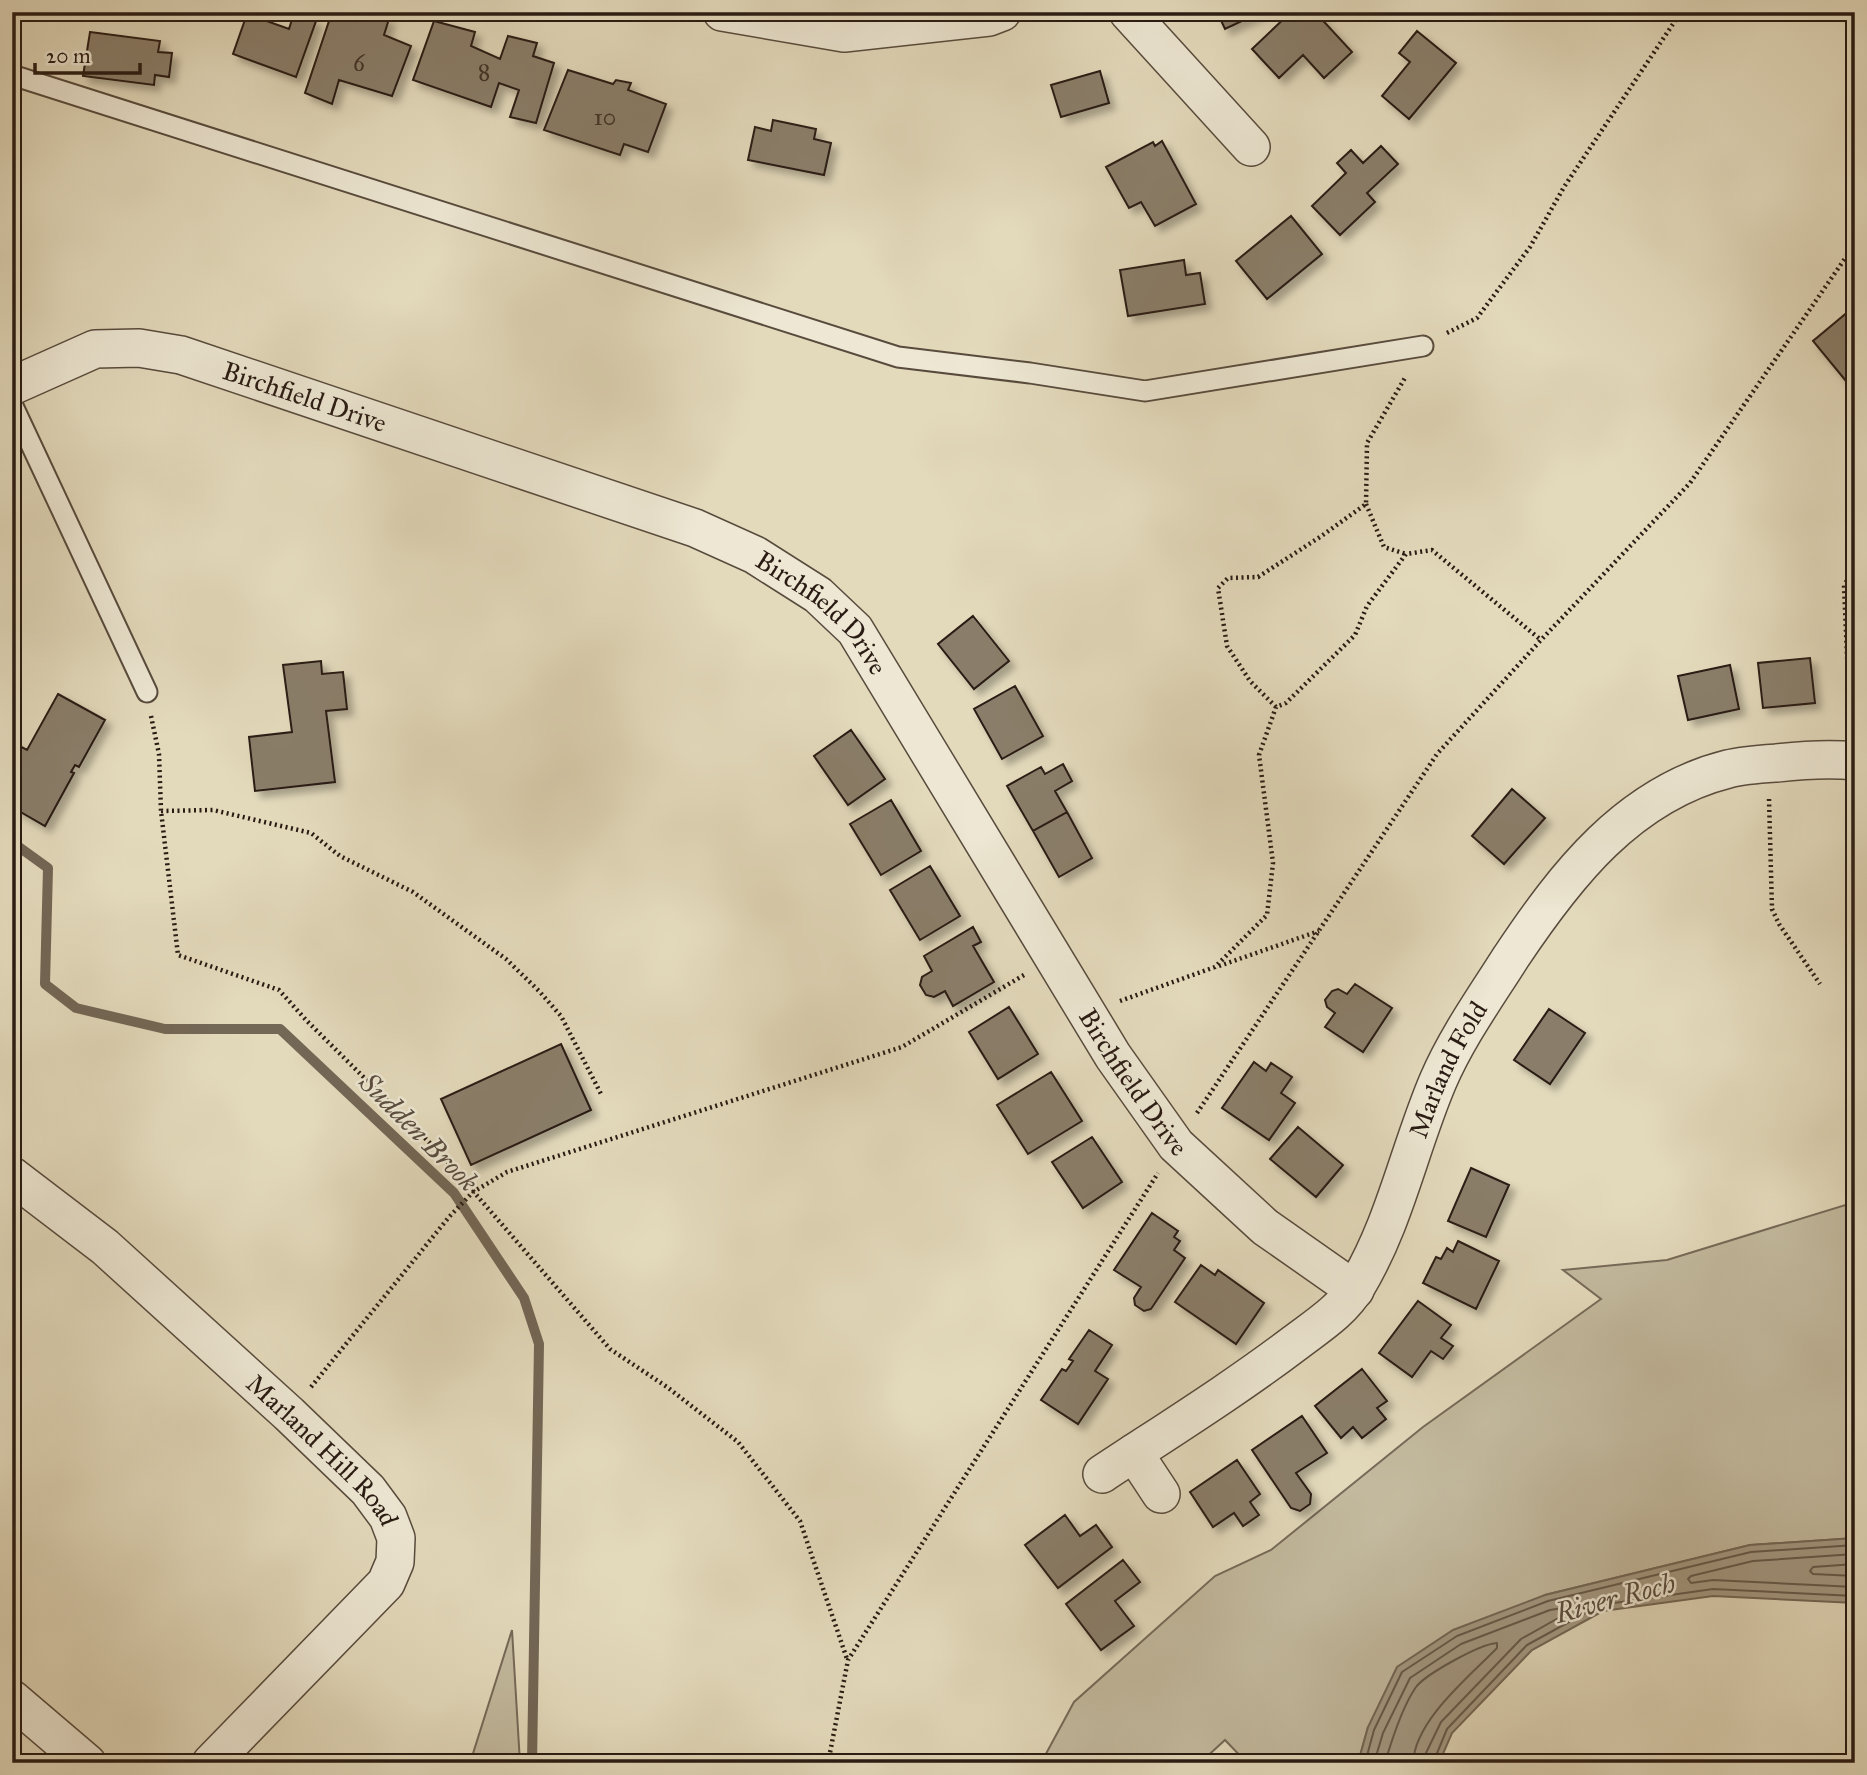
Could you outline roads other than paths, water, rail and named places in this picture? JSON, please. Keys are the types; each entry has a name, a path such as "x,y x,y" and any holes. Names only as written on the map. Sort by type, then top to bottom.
{"street":[{"path":"722,12 844,33 989,17 1002,12"},
{"path":"1128,12 1251,147"},
{"name":"Birchfield Drive","path":"12,386 95,349 139,348 181,355 695,528 755,555 818,594 855,630 1113,1056 1176,1145 1265,1227 1355,1290"},
{"name":"Marland Fold","path":"1102,1475 1253,1374 1328,1318 1355,1290 1393,1212 1416,1135 1439,1079 1465,1028 1538,917 1605,838 1642,807 1682,784 1729,768 1801,760 1853,761"},
{"name":"Marland Hill Road","path":"12,1176 105,1247 289,1415 368,1490 380,1504 396,1538 395,1562 386,1583 211,1763"},
{"path":"1134,1453 1161,1494"},
{"path":"12,1699 87,1763"}],"lane":[{"path":"12,75 898,357 1030,373 1145,391 1423,346"},
{"path":"12,404 147,692"}],"water":[{"name":"River Roch","path":"1855,1538 1855,1603 1713,1596 1603,1611 1532,1650 1452,1733 1439,1763 1358,1763 1368,1727 1397,1667 1453,1630 1545,1595 1750,1545"}],"waterway":[{"name":"Sudden Brook","path":"12,842 48,868 45,984 76,1008 165,1029 280,1029 454,1193 524,1298 539,1344 532,1763"}]}
